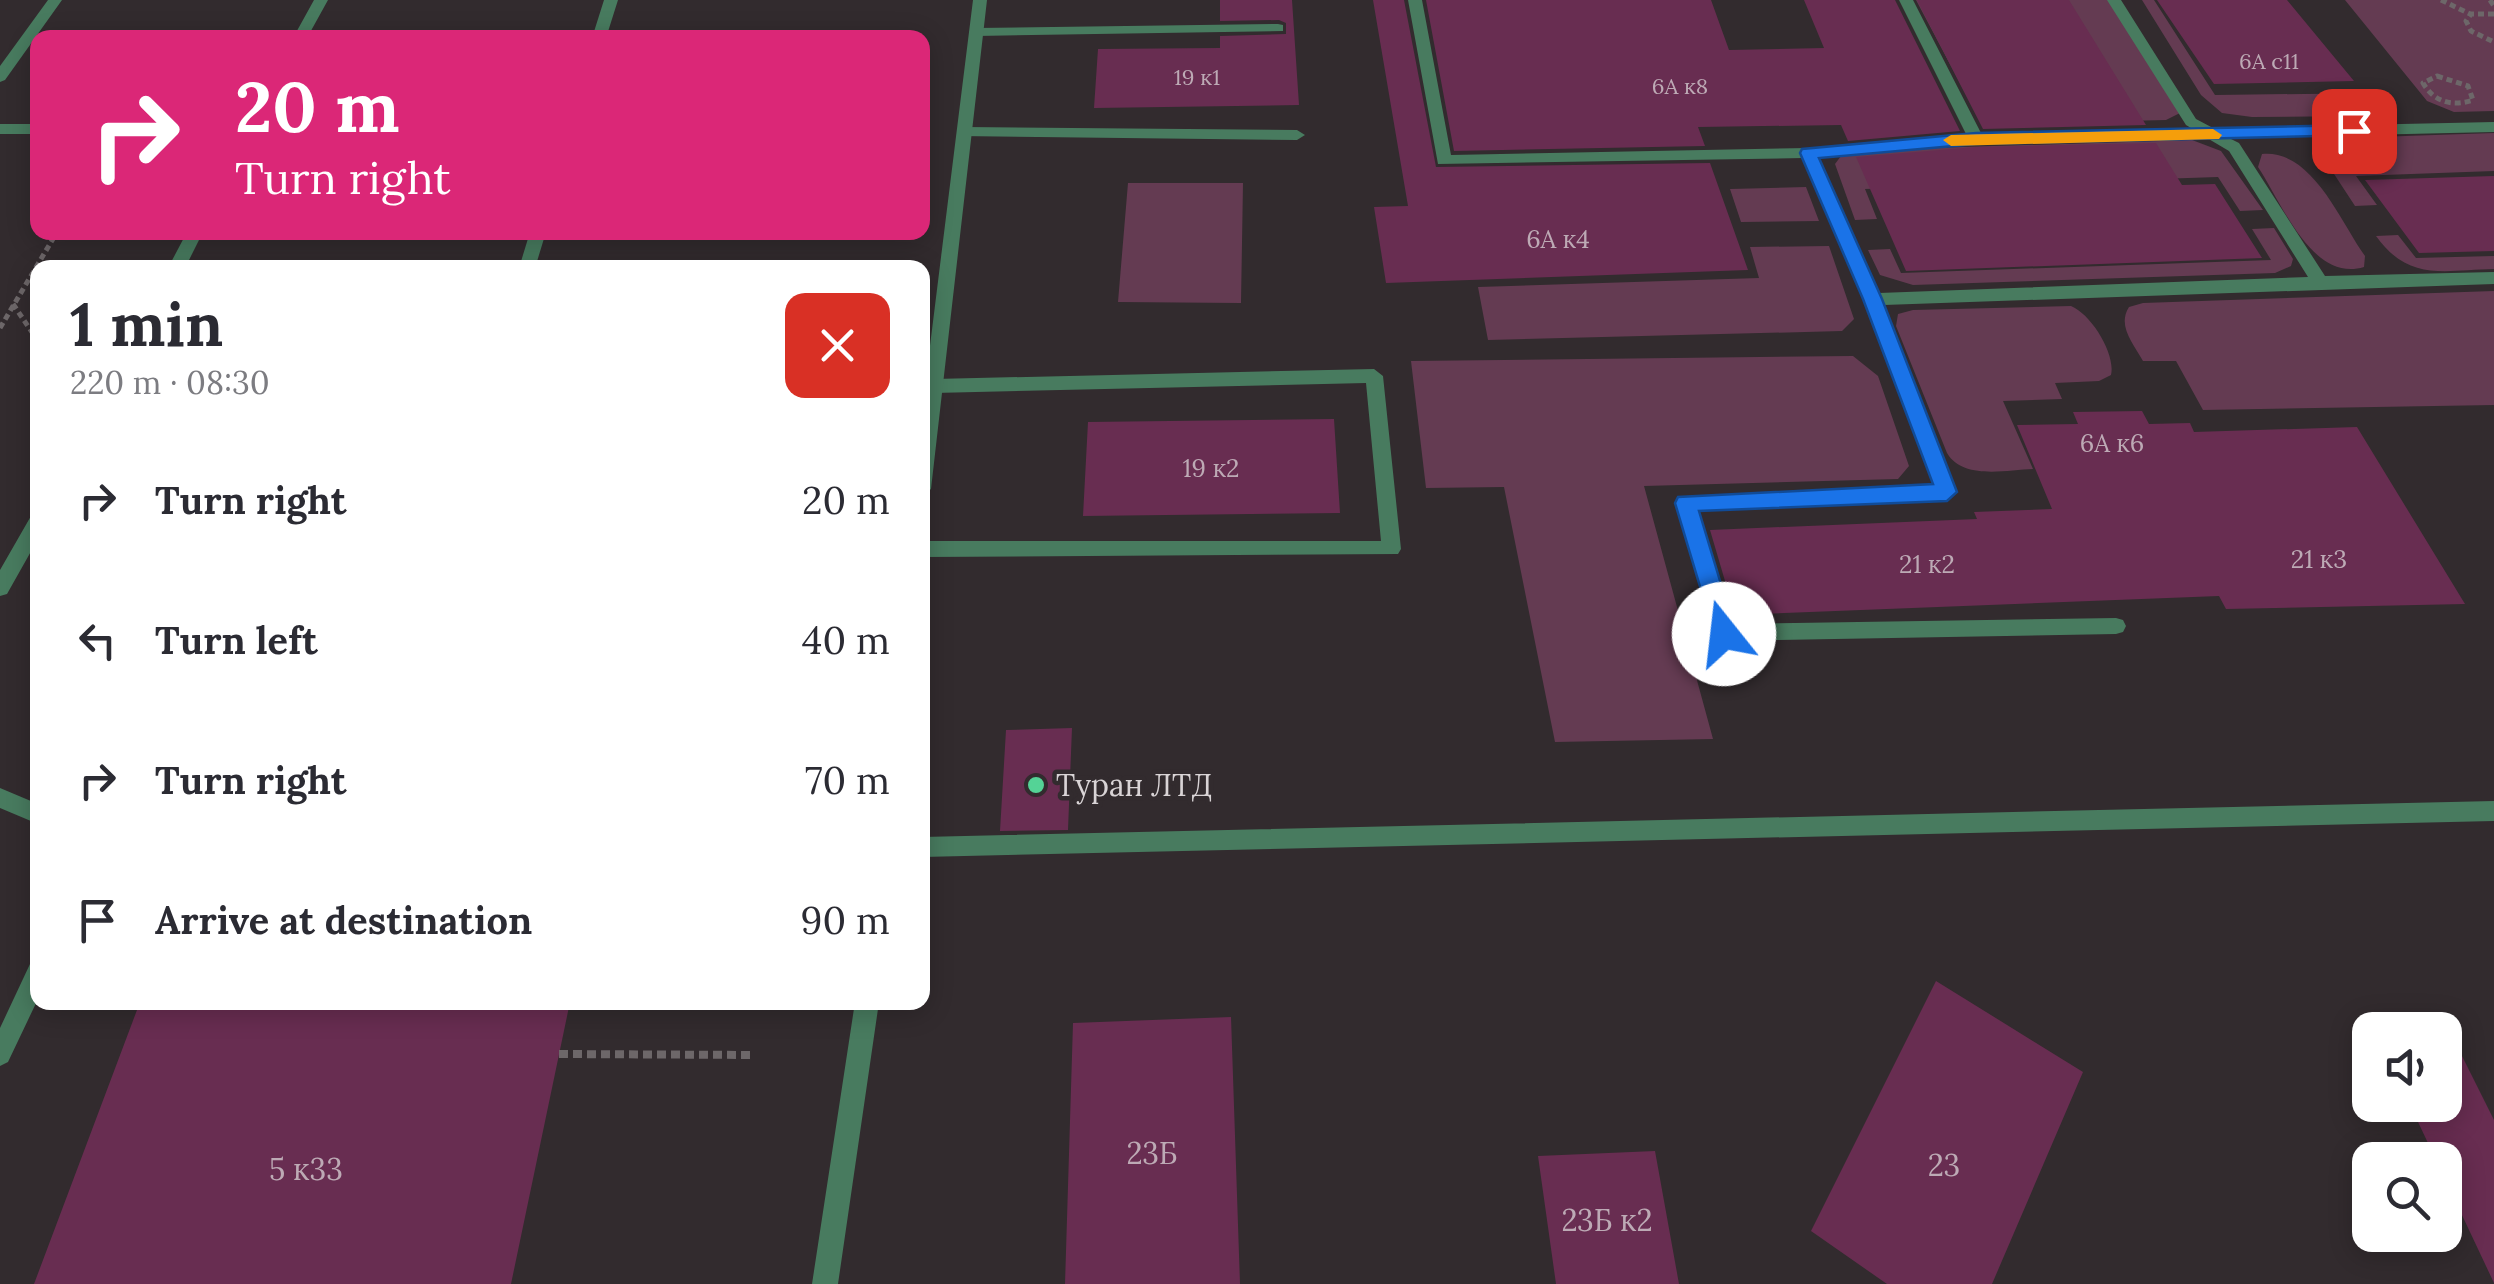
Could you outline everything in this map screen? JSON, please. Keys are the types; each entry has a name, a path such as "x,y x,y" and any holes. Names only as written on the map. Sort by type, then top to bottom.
{"street":[{"path":"33,30 54,0"},
{"path":"304,30 321,0"},
{"path":"602,30 611,0"},
{"path":"930,420 980,0"},
{"path":"1415,0 1444,160 1808,153 1976,138 2494,127"},
{"path":"1906,0 1976,138"},
{"path":"2114,0 2191,122 2234,147 2320,282"},
{"path":"976,32 1278,28"},
{"path":"0,77 30,34"},
{"path":"0,129 30,129"},
{"path":"964,132 1297,135"},
{"path":"1808,153 1873,299 1947,492 1686,503 1724,634 2116,626"},
{"path":"1873,299 2494,278"},
{"path":"930,549 1391,549 1374,376 934,386"},
{"path":"0,588 30,536"},
{"path":"0,798 30,811"},
{"path":"930,847 2494,811"},
{"path":"0,1054 30,989"},
{"path":"825,1284 866,1010"}],"path":[{"path":"2441,0 2471,14 2494,14"},
{"path":"2490,0 2494,6"},
{"path":"2471,14 2466,21 2471,31 2494,42"},
{"path":"2437,76 2461,82 2472,91 2473,100 2456,104 2432,96 2424,82 2437,76"},
{"path":"0,328 30,276"},
{"path":"13,304 30,328"},
{"path":"559,1054 754,1054"}],"shaded area":[{"path":"1916,0 2114,0 2182,112 2166,120 2003,124 1977,115"},
{"path":"2142,0 2154,0 2215,95 2380,93 2385,100 2383,108 2363,116 2252,117 2222,113 2201,95"},
{"path":"2345,0 2494,0 2494,111 2454,112 2427,101"},
{"path":"2494,133 2494,171 2356,176 2377,205 2355,206 2319,151 2323,143 2346,138"},
{"path":"2192,140 2221,151 2263,210 2240,211 2218,177 1865,189 1877,219 1855,220 1835,164 1841,156 1866,150"},
{"path":"2262,154 2296,163 2310,175 2365,256 2364,267 2346,269 2314,252 2288,219 2258,167"},
{"path":"1128,183 1243,183 1241,303 1118,302"},
{"path":"1806,187 1819,221 1741,222 1730,189"},
{"path":"2274,228 2293,259 2291,266 2275,273 1913,285 1880,275 1868,250 1890,249 1901,273 2271,260 2252,229"},
{"path":"2398,235 2416,258 2494,256 2494,269 2443,271 2414,267 2388,251 2376,236"},
{"path":"1829,246 1854,319 1842,331 1488,340 1478,287 1759,278 1750,247"},
{"path":"2494,291 2494,405 2203,410 2176,361 2143,361 2125,321 2129,307 2143,303"},
{"path":"2071,306 2086,317 2100,336 2110,356 2111,375 2099,381 2055,383 2062,399 2003,401 2033,469 1986,472 1954,461 1947,453 1896,326 1898,314 1913,310"},
{"path":"1853,356 1878,376 1909,466 1898,479 1644,486 1713,739 1555,742 1504,487 1426,488 1411,361"}],"building":[{"path":"1220,0 1292,0 1299,105 1094,108 1098,49 1220,48 1220,36 1286,34 1286,23 1279,20 1220,21"},
{"path":"1373,0 1404,0 1436,167 1710,163 1748,270 1386,283 1374,207 1408,206"},
{"path":"1426,0 1711,0 1729,50 1824,48 1804,0 1895,0 1960,131 1848,141 1841,125 1698,127 1705,146 1454,151"},
{"path":"1917,0 2069,0 2146,125 1983,129"},
{"path":"2157,0 2287,0 2354,81 2214,84"},
{"path":"2156,143 2182,185 2215,184 2262,258 1906,271 1856,157 1976,147"},
{"path":"2494,176 2494,251 2419,253 2365,180"},
{"path":"2142,411 2149,424 2190,423 2194,432 2357,427 2465,604 2226,609 2219,596 1735,615 1710,530 1977,519 1974,512 2052,509 2017,425 2078,424 2073,412"},
{"path":"1334,419 1340,513 1083,516 1088,422"},
{"name":"Туран ЛТД","path":"1072,728 1068,830 1000,831 1006,730"},
{"path":"1936,981 2083,1072 1992,1284 1887,1284 1811,1231"},
{"path":"137,1010 568,1010 511,1284 34,1284"},
{"path":"1231,1017 1240,1284 1065,1284 1073,1023"},
{"path":"2462,1056 2494,1120 2494,1283 2462,1215 2462,1142 2427,1142 2418,1122 2462,1122"},
{"path":"1655,1151 1679,1284 1556,1284 1538,1156"}],"slow traffic":[{"path":"1951,140 2213,135"}],"place":[{"name":"Туран ЛТД","path":"1036,785"}],"route":[{"path":"1724,634 1686,503 1947,492 1873,299 1808,153 1976,138 2354,131"}]}
